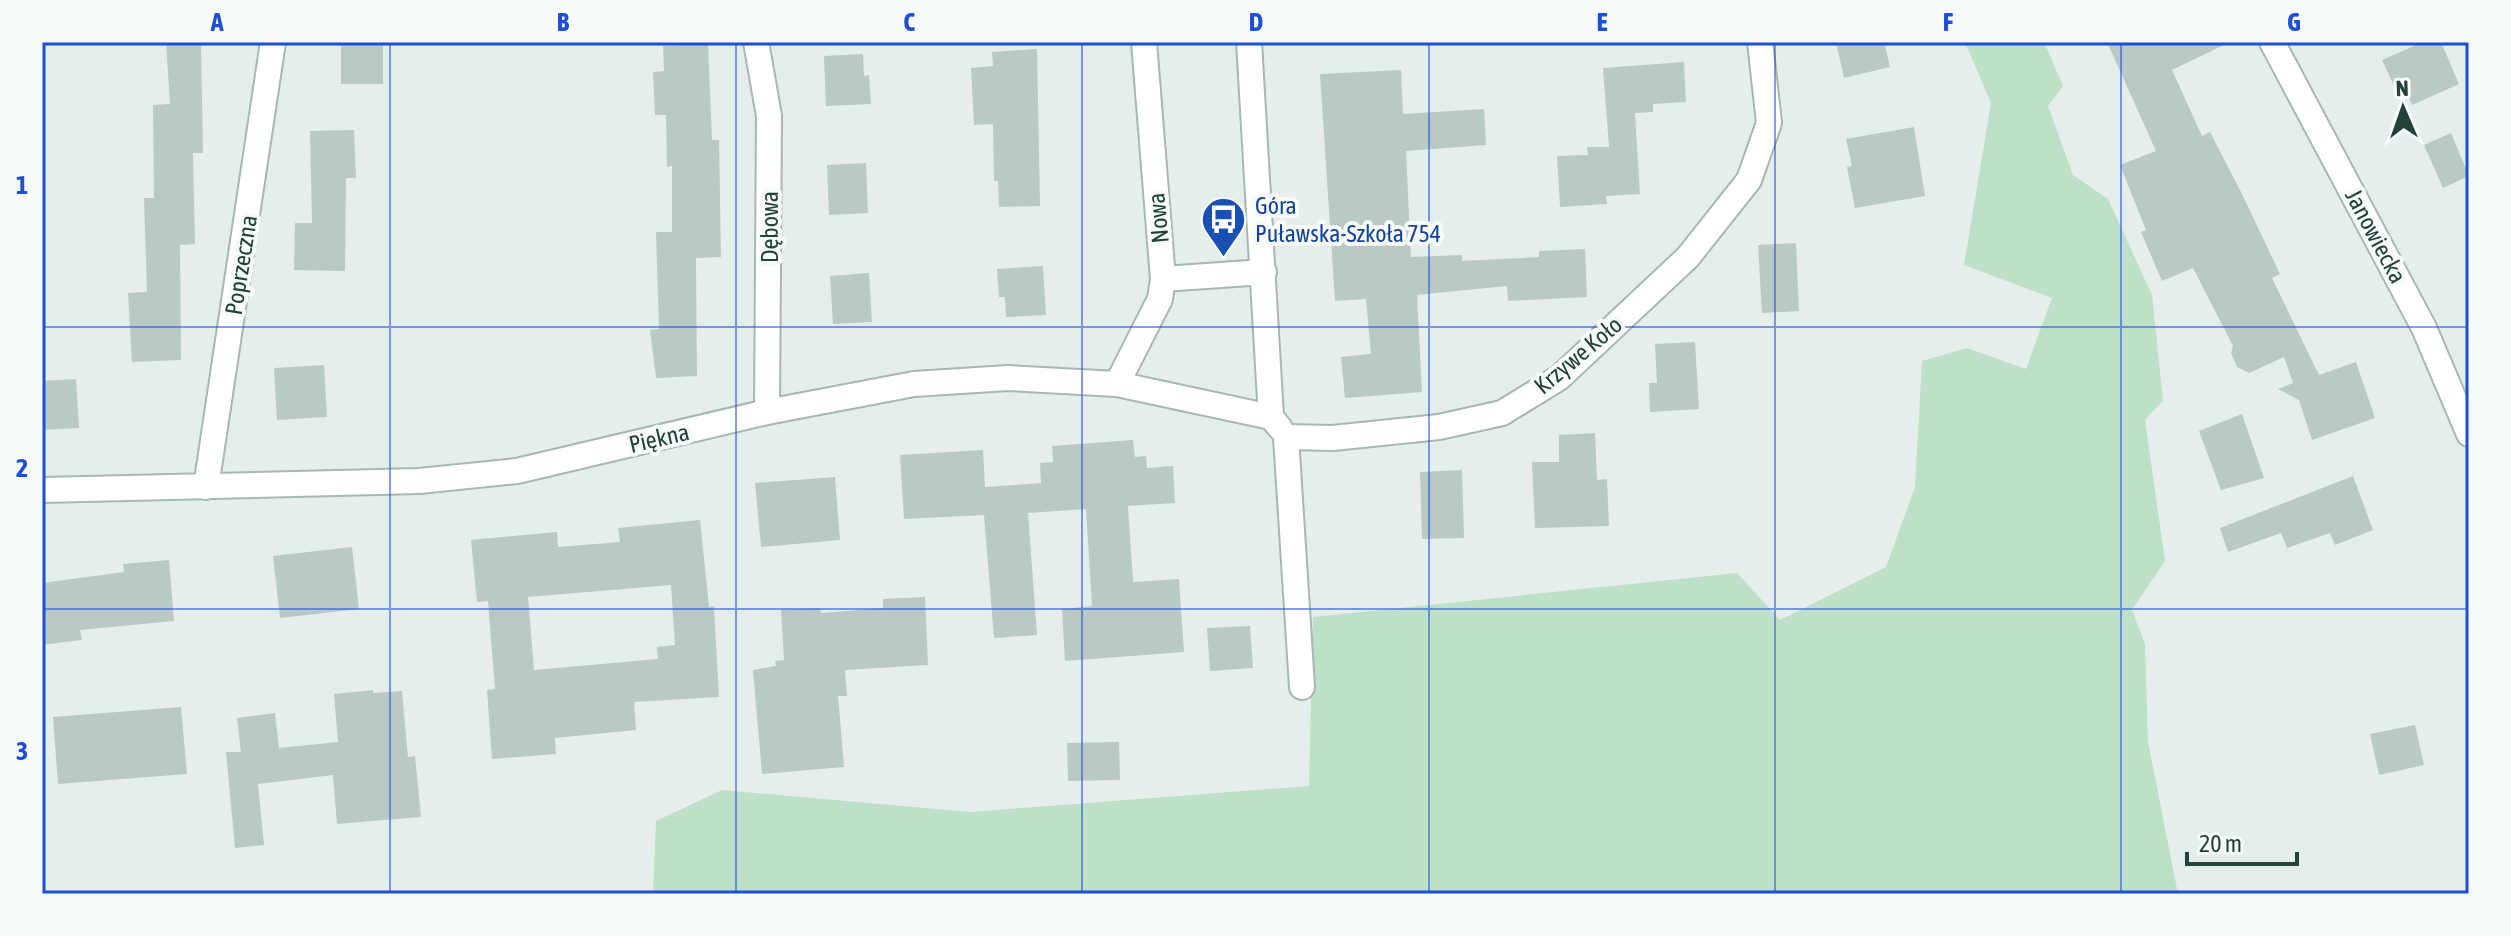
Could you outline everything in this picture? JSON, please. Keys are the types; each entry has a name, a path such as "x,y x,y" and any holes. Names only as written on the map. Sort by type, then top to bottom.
{"street":[{"name":"Poprzeczna","path":"206,487 273,42"},
{"name":"Dębowa","path":"756,42 769,116 767,412"},
{"name":"Nowa","path":"1117,384 1160,299 1163,279 1144,42"},
{"path":"1249,42 1271,417 1286,437 1302,687"},
{"name":"Krzywe Koło","path":"1286,437 1333,438 1439,427 1502,413 1559,378 1688,257 1749,180 1769,123 1760,42"},
{"name":"Janowiecka","path":"2272,42 2424,328 2469,434"},
{"path":"1163,279 1264,272"},
{"name":"Piękna","path":"42,490 419,481 517,471 767,412 914,384 1008,378 1117,384 1271,417"}],"green space":[{"path":"1965,42 2044,42 2063,86 2048,106 2073,175 2108,199 2152,295 2163,401 2145,420 2165,561 2132,610 2145,644 2148,742 2178,894 653,894 656,821 722,790 970,812 1309,786 1313,617 1737,573 1780,620 1886,567 1915,487 1922,361 1967,348 2026,369 2052,298 1964,265 1991,103"}],"building":[{"path":"166,42 201,42 203,153 193,153 195,244 180,245 181,360 132,362 128,293 147,292 144,198 154,198 153,105 170,104"},
{"path":"341,42 383,42 383,84 341,84"},
{"path":"1836,42 1884,42 1890,67 1844,78"},
{"path":"2107,42 2230,42 2172,70 2202,136 2210,132 2242,194 2280,274 2272,278 2319,375 2356,362 2375,418 2312,440 2299,400 2278,389 2293,383 2284,357 2249,373 2237,367 2231,353 2233,346 2193,268 2162,281 2141,232 2146,230 2120,165 2156,151"},
{"path":"2423,42 2441,42 2459,84 2412,105 2404,86 2396,90 2382,60"},
{"path":"708,44 712,140 719,140 721,257 696,258 697,376 656,378 650,330 659,329 656,232 672,232 672,166 667,167 666,115 655,115 653,72 664,71 663,46"},
{"path":"1037,49 1040,206 999,207 998,181 994,181 993,124 974,125 971,68 993,66 992,52"},
{"path":"863,54 864,76 869,75 871,104 826,106 824,56"},
{"path":"1684,62 1686,102 1653,104 1653,112 1635,113 1640,194 1606,196 1607,204 1560,207 1557,156 1588,155 1587,147 1609,147 1603,68"},
{"path":"1401,70 1403,114 1484,109 1486,145 1406,151 1411,257 1462,255 1462,261 1539,257 1539,251 1585,249 1587,297 1508,301 1507,286 1417,295 1422,392 1345,398 1341,357 1371,354 1366,299 1335,301 1320,74"},
{"path":"1914,127 1925,196 1855,208 1847,167 1852,166 1846,139"},
{"path":"354,130 356,178 346,178 345,271 294,270 295,223 312,223 310,131"},
{"path":"2451,133 2469,176 2443,188 2424,145"},
{"path":"866,163 868,213 829,215 827,165"},
{"path":"1796,243 1799,311 1762,313 1758,245"},
{"path":"1043,266 1046,315 1006,317 1005,297 999,297 997,269"},
{"path":"869,273 872,322 833,324 830,276"},
{"path":"1695,342 1699,409 1650,412 1649,383 1657,383 1655,344"},
{"path":"324,365 327,417 277,420 274,368"},
{"path":"76,379 79,428 42,430 42,381"},
{"path":"2242,414 2264,478 2221,490 2199,431"},
{"path":"1595,433 1597,480 1607,479 1609,526 1535,528 1532,462 1559,462 1559,435"},
{"path":"1133,440 1135,457 1146,456 1147,468 1173,466 1175,503 1128,506 1133,582 1179,579 1184,652 1065,661 1062,609 1092,606 1086,509 1028,513 1037,635 994,638 984,515 904,519 900,455 983,450 985,487 1041,483 1040,463 1053,462 1052,446"},
{"path":"1462,470 1464,538 1422,539 1420,472"},
{"path":"2353,476 2373,530 2335,545 2330,533 2287,548 2281,533 2228,552 2220,528"},
{"path":"835,477 840,540 761,547 755,483"},
{"path":"700,520 709,607 714,606 719,697 634,702 636,730 555,738 556,754 492,759 487,690 495,689 488,601 477,602 471,540 557,532 558,547 620,542 618,528","holes":["671,585 675,645 657,647 658,659 534,670 528,597"]},
{"path":"352,547 359,609 280,618 273,556"},
{"path":"169,560 174,621 80,630 82,640 42,645 42,583 124,572 123,564"},
{"path":"925,597 928,665 845,670 847,696 838,696 844,767 762,774 753,670 776,666 775,661 784,660 781,610 820,608 821,613 883,608 883,599"},
{"path":"1250,626 1253,668 1210,671 1207,628"},
{"path":"373,690 373,693 402,691 408,757 415,756 421,817 337,824 333,775 258,784 264,845 235,848 226,752 241,752 237,718 275,713 279,748 338,742 334,694"},
{"path":"181,707 187,774 58,784 53,717"},
{"path":"2415,725 2424,765 2379,775 2370,734"},
{"path":"1119,742 1120,780 1068,781 1067,743"}],"place":[{"name":"Góra Puławska-Szkoła 754","path":"1224,258"}]}
